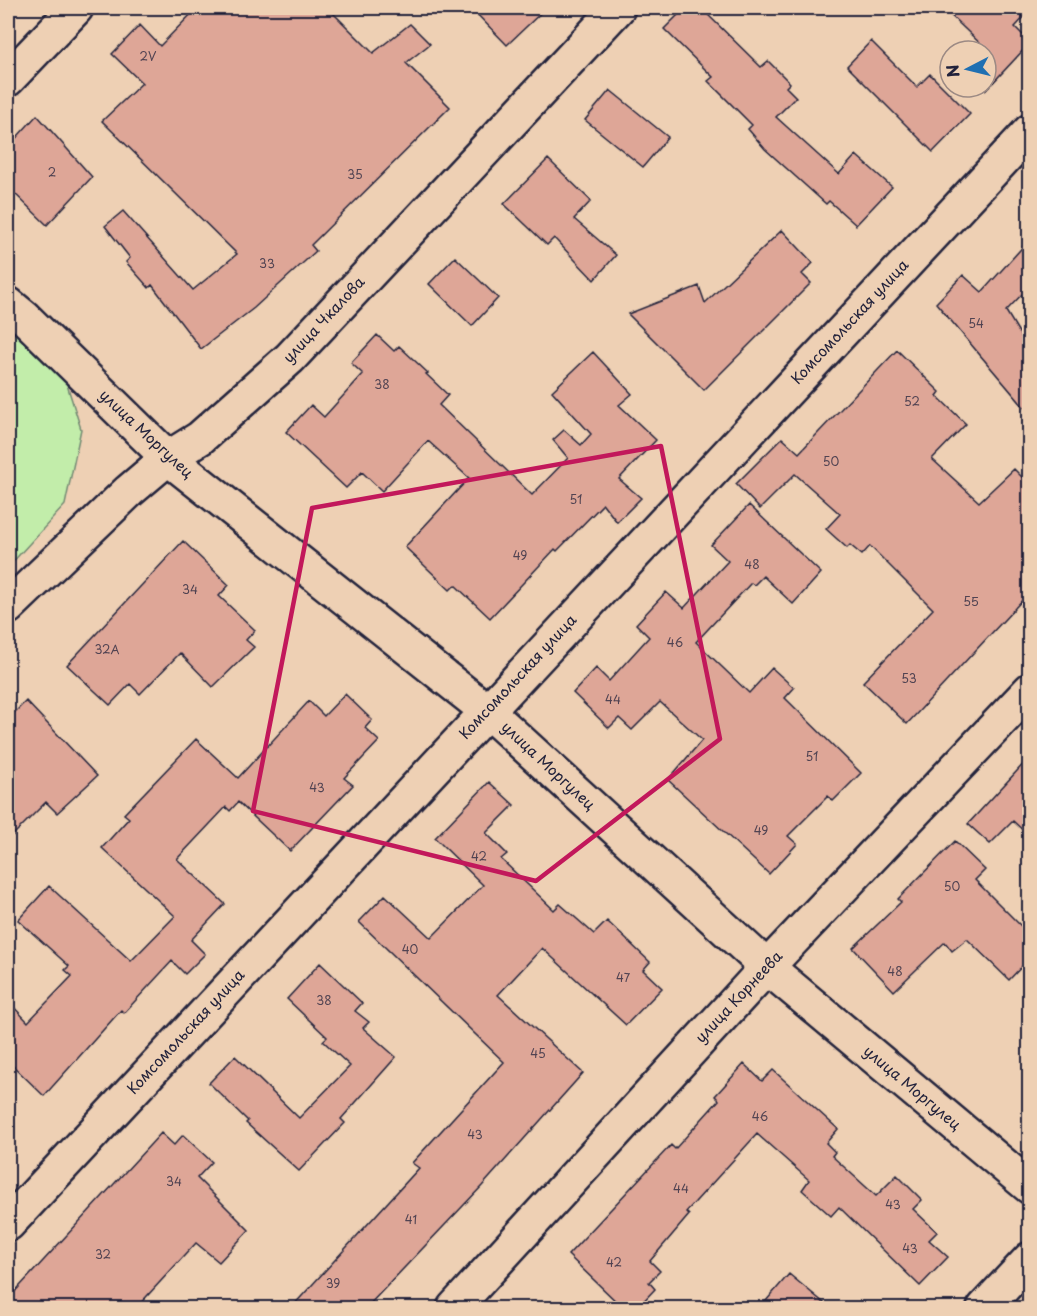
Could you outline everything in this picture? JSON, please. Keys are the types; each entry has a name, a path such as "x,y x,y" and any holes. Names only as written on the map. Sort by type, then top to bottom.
{"street":[{"path":"8,79 76,8"},
{"name":"улица Чкалова","path":"8,607 89,527 168,458 200,438 290,358 618,8"},
{"name":"Комсомольская улица","path":"8,1224 1029,131"},
{"name":"улица Моргулец","path":"8,304 168,458 486,710 767,967 1029,1186"},
{"name":"улица Корнеева","path":"454,1308 767,967 1029,690"},
{"path":"984,1308 1029,1259"}],"highlighted area":[{"path":"661,446 720,739 536,881 253,811 312,508"}],"green space":[{"path":"8,323 63,372 81,429 65,505 8,567"}],"building":[{"path":"197,8 328,8 373,53 410,24 430,44 406,63 450,107 311,245 316,251 254,308 201,349 152,285 149,288 126,262 130,258 105,226 123,211 193,290 237,254 102,121 142,83 112,54 140,25 160,46"},
{"path":"471,8 546,8 507,45"},
{"path":"685,8 701,8 761,67 768,61 790,83 786,87 796,97 776,117 839,174 856,155 892,187 856,225 829,201 826,204 765,149 748,129 752,125 708,81 713,77 664,29"},
{"path":"943,8 1029,8 1029,12 1015,27 1029,41 1029,44 998,77 998,39 976,39"},
{"path":"871,41 917,87 930,74 938,82 938,99 955,99 970,114 933,152 847,66"},
{"path":"610,90 668,137 643,167 585,120"},
{"path":"37,115 92,177 47,225 8,187 8,147"},
{"path":"548,159 591,201 574,219 616,255 594,280 554,238 547,245 504,204"},
{"path":"782,230 813,263 802,274 811,283 704,390 628,314 699,286 705,303"},
{"path":"1029,240 1029,287 1006,311 1029,349 1029,413 936,303 963,275 982,292"},
{"path":"455,257 498,298 472,326 429,284"},
{"path":"377,335 394,351 399,346 428,373 426,374 448,395 439,405 532,495 568,458 553,440 564,430 581,445 591,434 552,391 593,352 632,394 619,405 656,440 619,479 641,498 617,522 603,504 557,551 555,549 490,618 455,585 450,590 405,547 469,478 428,441 382,491 362,472 346,488 286,432 311,405 324,417 363,374 351,363"},
{"path":"897,350 940,392 937,396 966,424 932,459 979,502 1014,469 1029,484 1029,593 907,724 863,682 933,609 870,546 862,555 850,545 847,548 826,529 840,514 795,474 760,509 736,484 782,438 799,453"},
{"path":"749,505 821,573 793,604 763,576 754,585 751,583 696,642 749,693 772,668 794,688 785,698 861,773 833,801 828,796 788,836 797,844 769,874 668,780 702,740 660,702 632,730 619,718 609,728 573,693 596,668 609,681 649,637 636,624 666,592 684,608 728,561 711,545"},
{"path":"183,541 229,585 219,596 255,630 246,640 254,647 213,687 180,653 140,694 130,684 110,705 67,665"},
{"path":"345,694 372,720 365,728 379,741 344,778 353,785 290,851 238,802 230,811 226,807 177,859 225,904 191,940 205,954 185,974 172,961 124,1013 121,1010 44,1096 8,1061 8,1001 28,1022 72,976 65,970 69,966 18,920 49,886 131,961 175,916 102,848 129,818 124,814 196,739 238,778 309,701 324,716"},
{"path":"26,701 97,776 57,813 46,802 8,840 8,719"},
{"path":"1029,758 1029,836 1013,821 990,844 968,824"},
{"path":"489,782 514,805 486,833 507,854 501,859 554,910 560,904 594,934 607,921 650,962 643,970 662,988 626,1025 542,948 498,995 583,1073 482,1186 366,1308 291,1308 419,1168 412,1163 504,1062 359,922 385,895 431,938 483,885 435,838"},
{"path":"955,841 985,870 975,880 1029,934 1029,959 1009,980 967,939 952,951 945,942 894,991 853,948 901,902 898,899"},
{"path":"320,963 362,1003 355,1011 369,1022 363,1028 396,1057 341,1119 345,1123 299,1171 246,1123 248,1121 209,1083 235,1056 299,1118 350,1066 323,1041 327,1037 287,999"},
{"path":"744,1064 762,1081 773,1070 838,1129 826,1143 835,1152 832,1156 876,1196 897,1175 922,1200 913,1209 937,1232 929,1240 948,1257 920,1286 839,1207 831,1216 802,1190 809,1180 757,1134 686,1212 689,1215 650,1261 660,1271 649,1282 655,1289 637,1308 623,1308 568,1255 671,1145 675,1149 719,1100 715,1096"},
{"path":"161,1133 174,1145 183,1135 212,1162 197,1178 249,1230 219,1262 196,1243 136,1308 8,1308 8,1299"},
{"path":"789,1274 830,1308 760,1308"}]}
